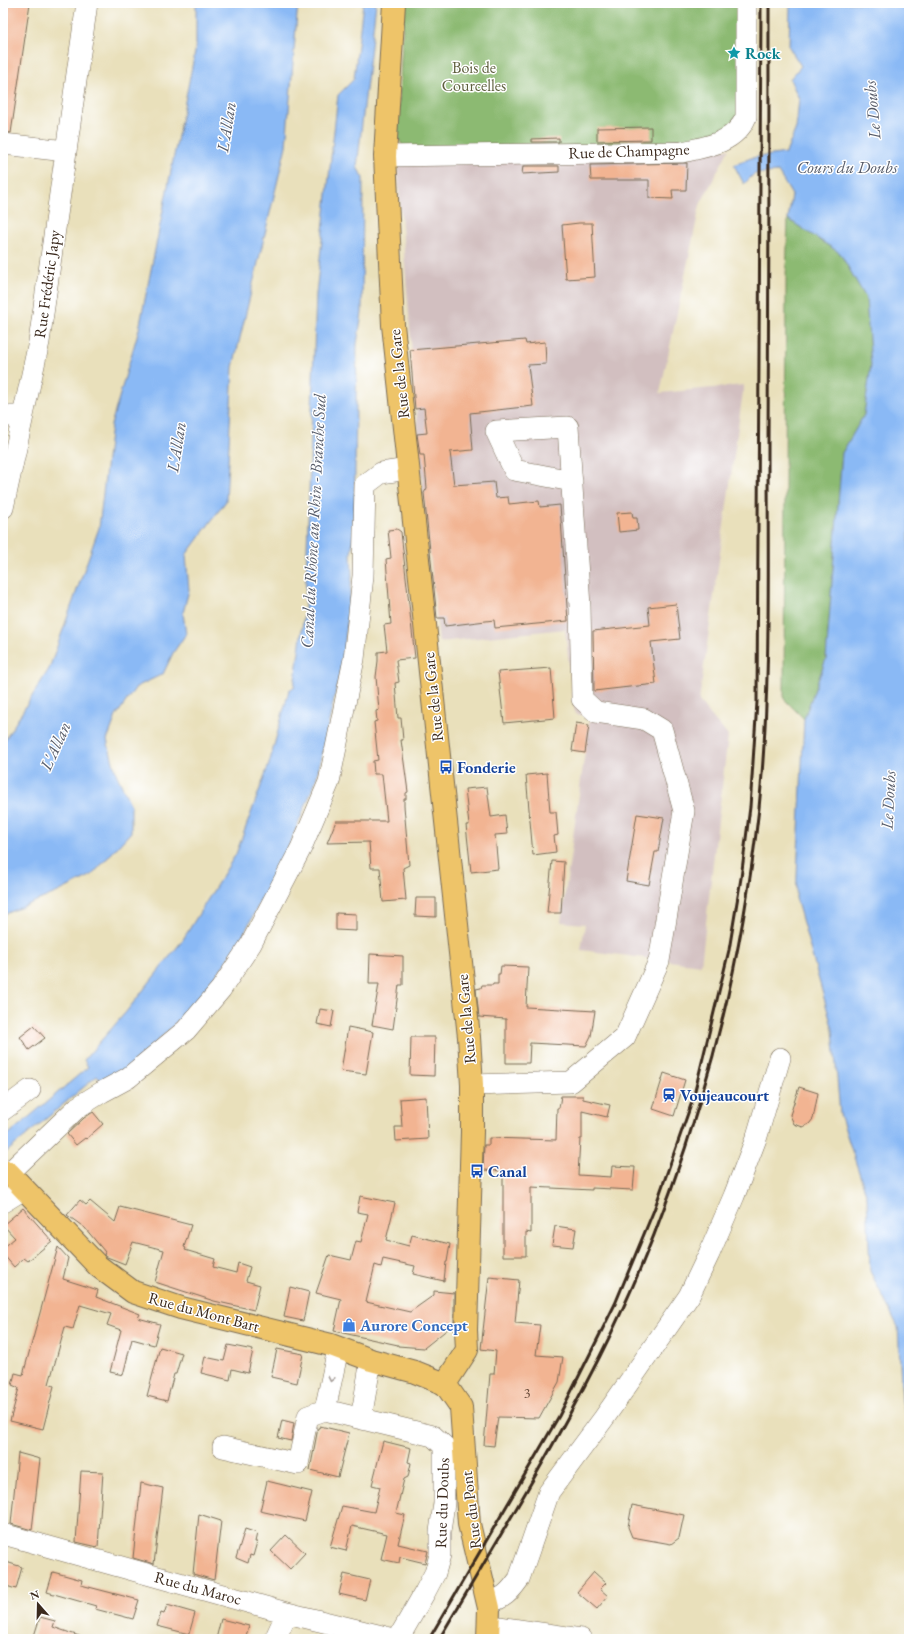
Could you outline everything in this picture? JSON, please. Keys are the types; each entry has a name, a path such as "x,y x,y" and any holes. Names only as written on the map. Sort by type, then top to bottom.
{"main road":[{"name":"Rue de la Gare","path":"394,3 385,156 393,325 469,1037 472,1085 467,1350 445,1384"},
{"name":"Rue du Mont Bart","path":"6,1172 98,1266 133,1292 181,1308 317,1341 371,1360 415,1372 445,1384"},
{"name":"Rue du Pont","path":"445,1384 462,1407 469,1524 488,1603 489,1633"}],"street":[{"name":"Rue Frédéric Japy","path":"3,508 9,456 24,416 39,342 87,3"},
{"name":"Rue de Champagne","path":"385,156 682,152 712,145 737,132 746,117 746,3"},
{"path":"3,144 66,151"},
{"path":"3,416 24,416"},
{"path":"6,1172 78,1107 128,1078 186,1030 221,989 251,944 301,848 329,782 354,659 363,576 365,485 380,473 408,469"},
{"path":"472,1085 571,1082 625,1037 659,961 683,818 684,811 662,730 644,719 596,712 582,699 580,606 572,481"},
{"path":"488,1603 503,1597 510,1591 518,1579 549,1492 604,1418 689,1296 734,1196 757,1136 780,1058"},
{"path":"3,1110 30,1090"},
{"path":"3,1202 24,1189"},
{"path":"223,1447 298,1464 308,1416 325,1410 338,1349"},
{"path":"361,1419 371,1360"},
{"name":"Rue du Doubs","path":"325,1410 433,1436 444,1446 444,1503 440,1532 440,1555 435,1573 398,1639"},
{"name":"Rue du Maroc","path":"3,1534 286,1613 394,1639"},
{"path":"275,1639 286,1613"},
{"path":"489,1633 499,1627 581,1639"}],"shaded area":[{"path":"729,149 700,205 660,393 744,385 699,701 728,736 701,965 581,950 585,924 561,922 590,716 575,714 565,629 439,642 421,469 397,162"}],"green space":[{"name":"Bois de Courcelles","path":"404,3 743,3 744,109 721,133 681,145 405,150 397,136"},
{"path":"788,219 840,253 866,298 871,365 864,415 842,453 826,659 804,719 784,699 786,277"}],"water":[{"name":"L'Allan","path":"196,3 298,3 286,146 233,367 226,501 186,555 189,590 183,613 186,634 173,653 163,674 136,687 116,716 107,740 116,773 131,806 131,832 92,875 58,892 3,915 3,743 49,669 99,528 111,425 139,329 196,47"},
{"name":"Canal du Rhône au Rhin - Branche Sud","path":"363,3 376,3 357,167 363,178 362,313 357,344 354,531 351,554 352,576 343,658 316,780 289,846 239,943 206,990 173,1026 125,1072 103,1083 97,1076 3,1155 3,1139 88,1067 84,1060 126,1012 182,941 236,854 269,764 289,690 294,687 305,607 316,294 338,95 354,79"},
{"path":"790,3 909,3 909,1425 902,1402 898,1327 870,1271 867,1197 840,1114 833,1030 796,898 804,719 826,659 842,453 864,415 871,365 866,298 840,253 788,219 792,195 778,172 754,174 744,184 734,165 751,158 786,153 796,128 799,99 790,79 801,66 789,47"}],"building":[{"path":"3,3 30,3 11,133 3,132"},
{"path":"651,127 651,140 597,141 597,128"},
{"path":"559,138 559,142 531,142 531,139"},
{"path":"687,163 686,190 672,190 673,199 649,198 649,180 591,180 590,165"},
{"path":"523,166 559,166 559,172 522,174"},
{"path":"592,223 595,277 566,279 562,225"},
{"path":"525,340 526,344 545,342 546,364 528,365 533,406 470,413 473,450 450,452 454,485 494,482 496,498 508,497 509,504 539,501 540,507 560,505 568,621 495,628 494,620 445,626 444,618 437,618 424,493 427,488 424,455 420,455 417,434 427,433 424,408 415,409 410,350"},
{"path":"632,512 633,518 637,518 638,530 619,532 617,513"},
{"path":"397,529 401,532 415,658 396,660 399,682 395,683 398,718 401,718 403,740 401,740 408,792 406,793 406,799 404,799 404,806 409,865 403,868 406,900 383,902 380,868 371,868 369,842 327,843 336,821 387,821 382,774 374,774 373,761 378,760 374,722 377,721 376,711 379,710 376,677 378,652 387,651 384,625 391,624 386,559 391,558 388,530"},
{"path":"676,604 680,639 651,642 656,684 594,691 593,631 650,625 648,607"},
{"path":"551,668 555,718 504,723 498,672"},
{"path":"576,723 589,725 585,753 572,751"},
{"path":"547,773 550,812 556,812 558,835 554,836 556,852 533,855 526,775"},
{"path":"487,787 491,817 505,815 507,834 495,835 498,869 471,872 466,825 469,825 465,789"},
{"path":"637,814 664,818 658,852 655,852 649,885 626,881"},
{"path":"552,861 564,862 561,913 547,913"},
{"path":"416,898 436,898 436,917 415,916"},
{"path":"336,913 356,914 356,931 336,930"},
{"path":"370,954 403,956 403,985 399,985 393,1029 372,1025 379,984 369,984"},
{"path":"501,966 528,967 526,1007 595,1011 591,1036 586,1046 530,1043 529,1063 506,1063 506,1019 479,1017 476,989 481,988 482,985 498,984 498,974 500,974"},
{"path":"320,1009 334,1011 331,1027 317,1024"},
{"path":"34,1026 45,1038 29,1050 20,1037"},
{"path":"348,1027 373,1032 366,1074 341,1071"},
{"path":"411,1037 435,1037 434,1076 410,1075"},
{"name":"Voujeaucourt","path":"664,1073 685,1080 674,1116 653,1109"},
{"path":"799,1087 818,1093 813,1119 809,1124 803,1127 794,1124 790,1115"},
{"path":"561,1096 583,1096 583,1099 610,1105 607,1117 582,1111 582,1139 580,1139 578,1175 611,1177 612,1166 635,1167 633,1190 592,1188 592,1190 531,1187 531,1233 526,1232 526,1256 503,1256 503,1171 483,1170 484,1145 489,1145 489,1138 556,1140 557,1108 559,1108"},
{"path":"426,1097 428,1139 396,1141 395,1127 402,1127 400,1099"},
{"path":"93,1112 103,1124 86,1139 85,1138 76,1145 67,1134 84,1118"},
{"path":"360,1196 395,1203 386,1240 409,1246 412,1235 450,1244 444,1281 413,1274 415,1266 383,1259 381,1267 375,1265 366,1302 410,1312 434,1295 434,1291 454,1293 454,1324 424,1348 398,1346 334,1331 341,1299 316,1293 329,1255 351,1260 356,1241 361,1242 368,1214 357,1212"},
{"path":"80,1200 86,1205 90,1201 115,1222 120,1207 191,1225 184,1247 186,1248 185,1250 215,1259 213,1267 236,1273 238,1263 250,1267 246,1281 260,1285 254,1310 214,1301 155,1282 164,1250 133,1242 125,1264 107,1257 104,1255 105,1252 85,1228 67,1215"},
{"path":"23,1208 52,1241 28,1261 24,1258 14,1267 3,1254 3,1248 15,1238 3,1225"},
{"path":"555,1226 576,1229 573,1247 552,1245"},
{"path":"58,1247 68,1258 63,1279 98,1290 96,1297 140,1314 138,1318 160,1324 154,1345 132,1339 123,1375 110,1372 121,1330 107,1325 111,1314 80,1305 73,1329 65,1327 49,1384 54,1386 43,1429 10,1421 19,1388 12,1385 15,1373 23,1375"},
{"path":"489,1277 519,1280 515,1323 540,1325 536,1355 563,1357 559,1382 539,1418 498,1417 494,1446 484,1445 490,1374 494,1374 496,1351 481,1349"},
{"path":"290,1287 309,1292 303,1321 284,1317"},
{"path":"228,1345 253,1350 248,1373 232,1369 230,1380 201,1373 205,1357 224,1361"},
{"path":"160,1347 182,1353 176,1374 174,1374 167,1401 147,1396"},
{"path":"277,1349 303,1354 297,1383 271,1377"},
{"path":"282,1420 294,1423 291,1441 278,1438"},
{"path":"320,1426 349,1433 338,1477 310,1470 318,1428"},
{"path":"383,1441 411,1448 408,1462 411,1463 408,1477 404,1479 396,1513 405,1515 398,1544 428,1551 425,1563 400,1557 399,1563 381,1559 387,1534 352,1526 346,1551 330,1547 342,1506 374,1512 380,1487 372,1485"},
{"path":"18,1453 40,1459 32,1530 11,1524"},
{"path":"81,1471 103,1472 98,1547 76,1542"},
{"path":"267,1481 312,1492 305,1521 260,1511"},
{"path":"141,1483 163,1488 154,1564 133,1558"},
{"path":"632,1505 684,1515 679,1538 671,1544 632,1537 628,1527"},
{"path":"199,1514 221,1521 214,1580 193,1574"},
{"path":"245,1529 257,1533 255,1542 257,1542 253,1556 250,1555 248,1563 236,1558"},
{"path":"286,1535 305,1553 290,1569 271,1551"},
{"path":"3,1561 22,1567 16,1589 3,1585"},
{"path":"53,1572 82,1580 81,1585 139,1600 133,1619 95,1609 96,1606 47,1592"},
{"path":"594,1572 606,1583 600,1589 608,1596 597,1609 577,1592"},
{"path":"344,1574 370,1580 365,1600 339,1594"},
{"path":"167,1605 195,1613 189,1634 157,1626 161,1613 164,1614"},
{"path":"40,1617 55,1621 53,1627 82,1637 81,1639 33,1639"},
{"path":"221,1619 249,1626 245,1639 216,1639"}],"railway":[{"path":"429,1639 559,1416 615,1304 654,1210 693,1099 729,950 741,878 750,807 757,702 761,3"},
{"path":"439,1639 562,1428 600,1356 643,1263 668,1199 690,1134 729,993 743,919 759,808 763,763 767,673 769,3"}],"place":[{"name":"Rock","path":"734,53"},
{"name":"Fonderie","path":"446,767"},
{"name":"Voujeaucourt","path":"669,1095"},
{"name":"Canal","path":"477,1171"},
{"name":"Aurore Concept","path":"349,1325"}],"water label":[{"name":"Le Doubs","path":"872,110"},
{"name":"Cours du Doubs","path":"847,167"},
{"name":"Le Doubs","path":"888,800"}]}
